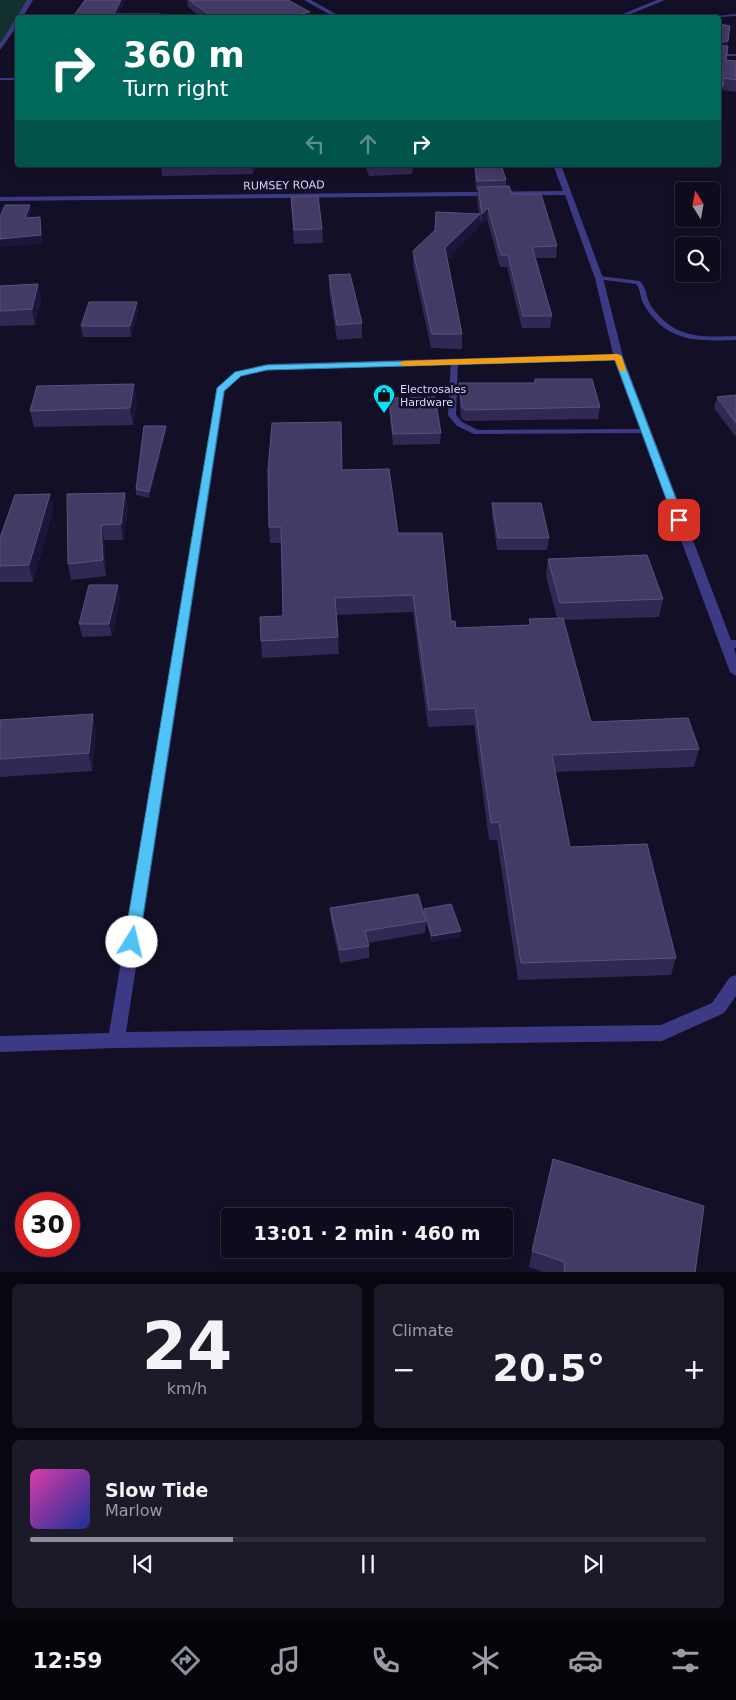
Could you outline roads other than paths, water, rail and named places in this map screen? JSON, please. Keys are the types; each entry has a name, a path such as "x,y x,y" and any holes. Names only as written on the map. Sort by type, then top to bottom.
{"street":[{"path":"21,15 30,0"},
{"path":"307,0 335,15"},
{"path":"622,15 662,0"},
{"path":"0,48 15,24"},
{"path":"558,167 599,278 618,357 731,645 736,672"},
{"name":"RUMSEY ROAD","path":"0,199 568,193"},
{"path":"116,1040 220,390 238,374 267,367 618,357"},
{"path":"0,1044 116,1040 662,1034 718,1008 736,982"}],"lane":[{"path":"721,16 736,14"},
{"path":"721,55 736,55"},
{"path":"0,79 15,79"},
{"path":"599,278 638,282 644,289 646,303 669,329 676,334 696,339 736,338"},
{"path":"454,362 452,415 455,421 477,432 646,431"}],"place":[{"name":"Electrosales Hardware","path":"384,414"}]}
